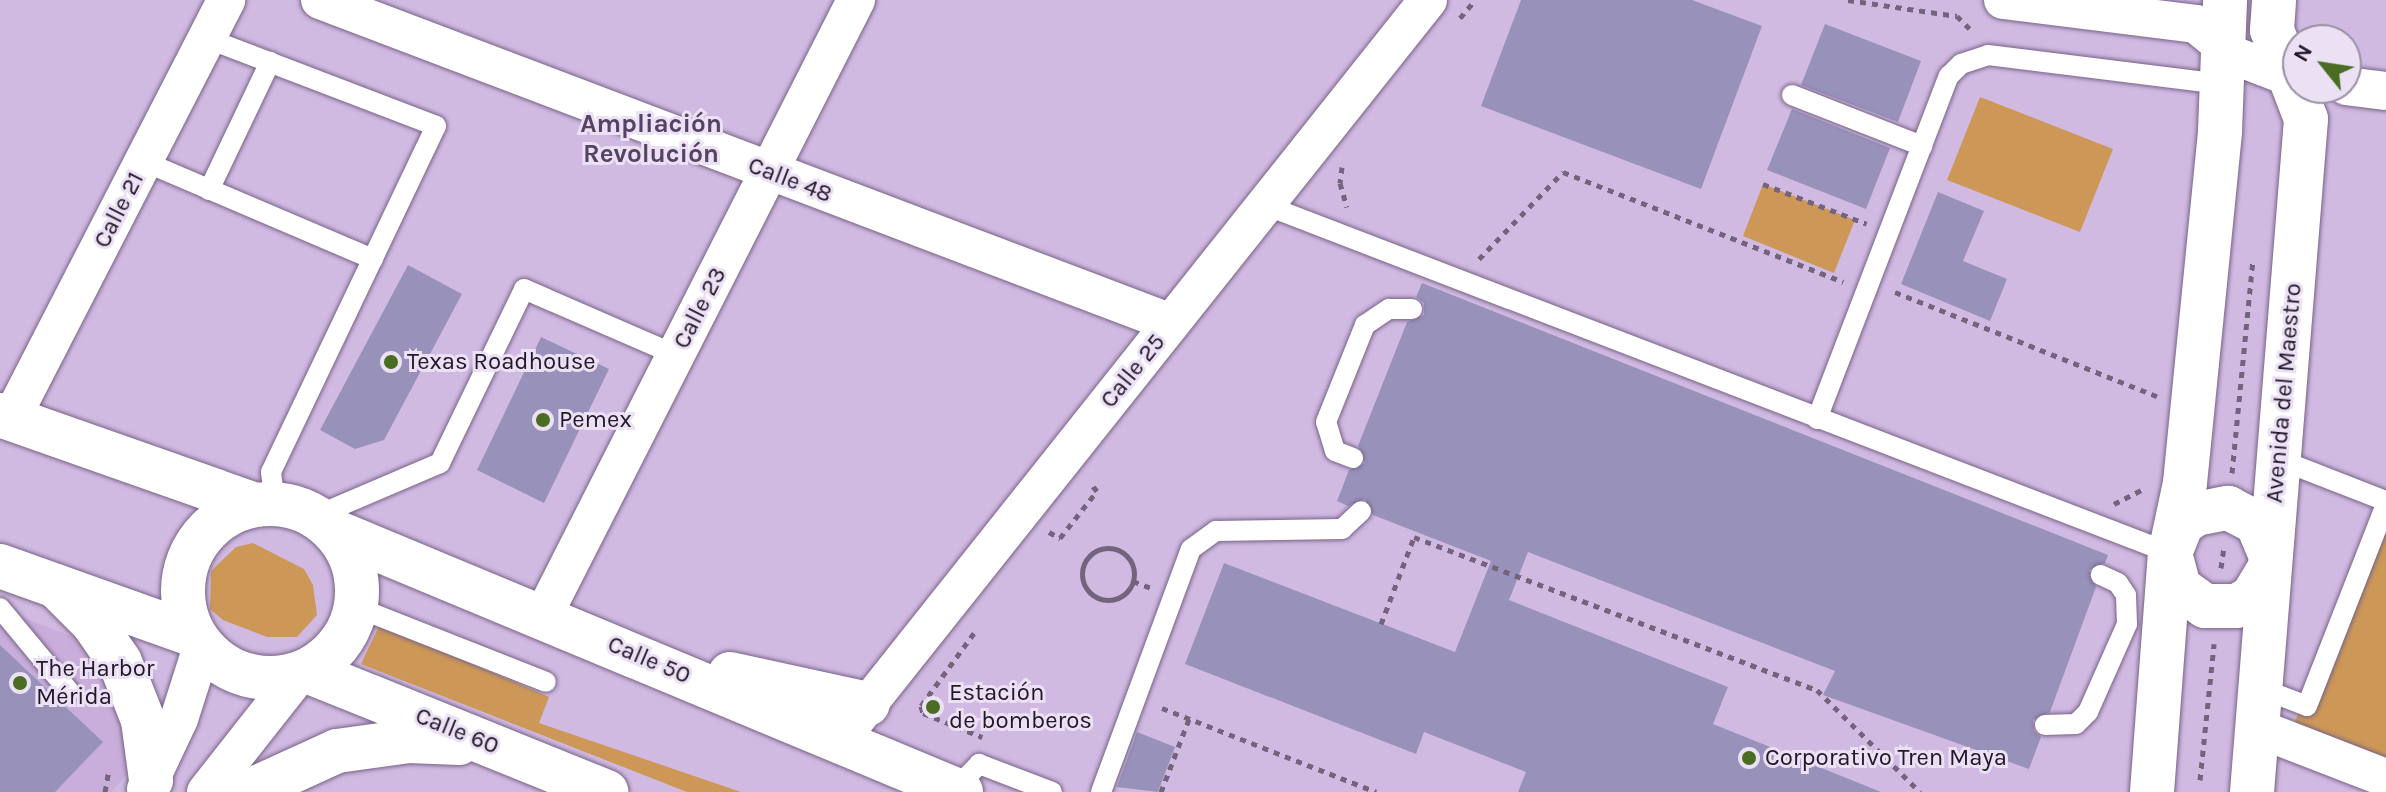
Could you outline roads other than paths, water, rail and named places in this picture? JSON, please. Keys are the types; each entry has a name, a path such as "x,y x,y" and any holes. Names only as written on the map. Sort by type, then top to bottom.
{"main road":[{"path":"2152,792 2170,553 2185,483 2225,0"},
{"name":"Avenida del Maestro","path":"2274,0 2272,30 2282,53"},
{"name":"Avenida del Maestro","path":"2252,792 2306,119 2301,104"},
{"name":"Calle 50","path":"5,417 295,514 958,791"},
{"path":"2228,508 2257,523 2270,561 2252,597 2237,606 2205,606 2179,587 2170,553 2182,524 2196,514 2228,508"},
{"path":"0,566 198,641 245,676 303,673 342,641 356,607 356,574 295,514 216,522 191,554 183,595 198,641"},
{"path":"56,586 93,623 120,662 143,720 147,786"},
{"path":"632,653 868,704"},
{"name":"Calle 60","path":"303,673 606,792"},
{"path":"247,792 337,751 409,741 490,745"}],"street":[{"name":"Calle 21","path":"5,417 226,0"},
{"name":"Calle 48","path":"320,0 1171,323"},
{"name":"Calle 23","path":"543,616 856,0"},
{"path":"2003,0 2196,24 2222,64 2282,77"},
{"name":"Calle 25","path":"838,742 1265,205 1442,12"},
{"path":"2362,88 2386,91"},
{"path":"147,786 185,705 198,641"},
{"path":"206,792 303,673"},
{"path":"2258,708 2386,778"}],"lane":[{"path":"206,38 436,126 271,472 295,514 440,463 524,289 676,355"},
{"path":"1817,419 1949,76 1980,56 2222,64"},
{"path":"209,190 270,62"},
{"path":"1792,95 1922,146"},
{"path":"143,161 373,259"},
{"path":"1265,205 2170,553"},
{"path":"1353,458 1335,451 1326,422 1365,325 1389,309 1412,309"},
{"path":"2258,708 2307,706 2386,502 2278,459"},
{"path":"1101,792 1191,549 1216,531 1342,529 1361,511"},
{"path":"2045,725 2076,724 2088,712 2127,624 2126,595 2118,583 2101,575"},
{"path":"356,607 546,682"},
{"path":"0,608 69,691"},
{"path":"958,791 979,764 1052,792"}],"place":[{"name":"Texas Roadhouse","path":"391,362"},
{"name":"Pemex","path":"543,420"},
{"name":"The Harbor Mérida","path":"20,683"},
{"name":"Estación de bomberos","path":"933,707"},
{"name":"Corporativo Tren Maya","path":"1749,758"}],"district":[{"name":"Ampliación Revolución","path":"651,139"}]}
